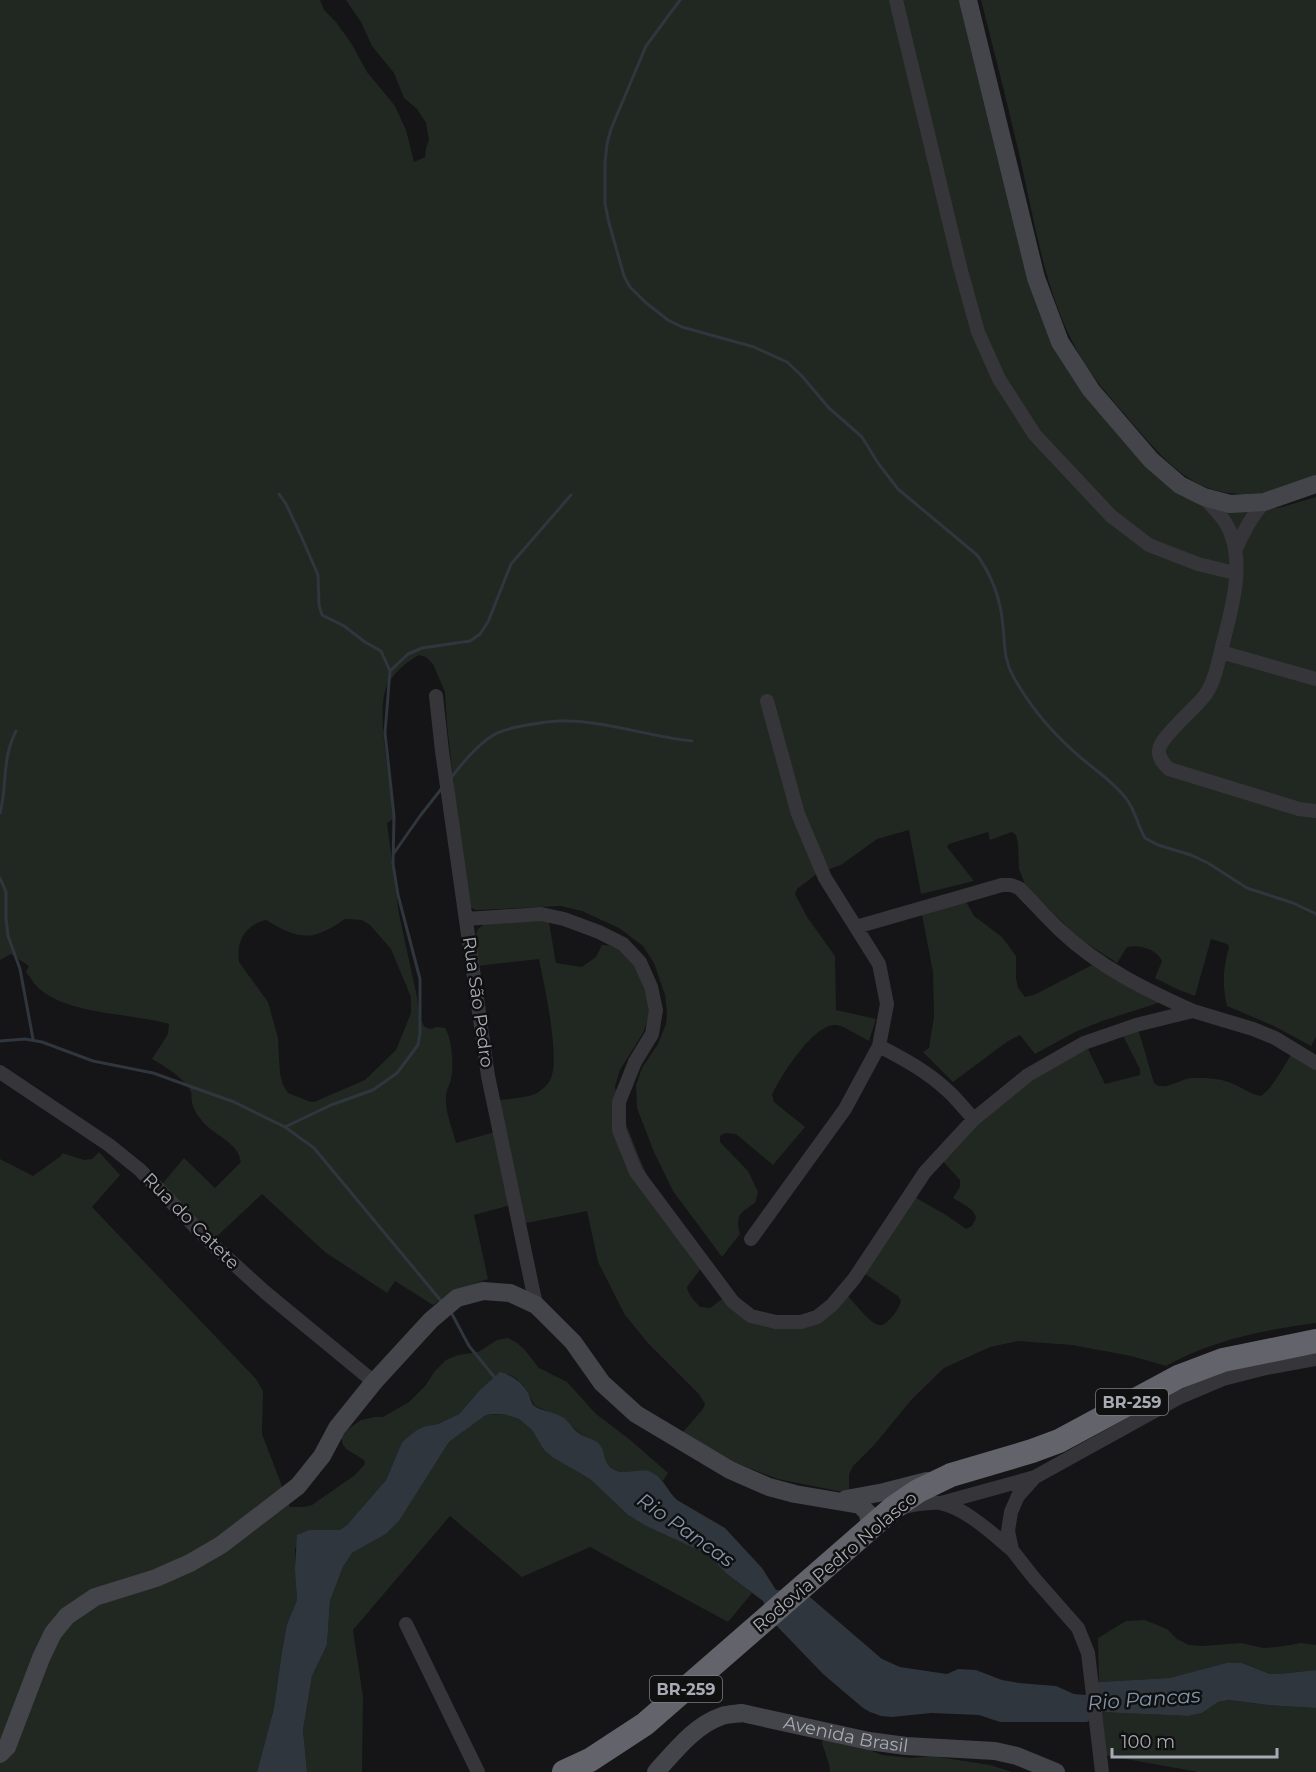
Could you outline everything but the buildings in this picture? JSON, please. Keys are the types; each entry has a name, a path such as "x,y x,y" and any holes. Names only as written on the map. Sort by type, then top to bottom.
{"highway":[{"name":"Rodovia Pedro Nolasco","path":"564,1772 605,1751 645,1724 870,1528 918,1491 951,1475 1059,1441 1178,1377 1223,1360 1316,1341"},
{"name":"Rodovia Pedro Nolasco","path":"597,1772 645,1724"}],"street":[{"path":"896,0 960,267 978,332 999,379 1035,435 1111,516 1149,545 1198,564 1235,573"},
{"path":"968,0 1036,278 1060,342 1091,390 1151,460 1180,485 1204,498 1230,504 1264,502 1316,484"},
{"path":"1204,498 1225,520 1231,534 1235,551 1235,596 1214,678 1198,705 1163,740 1159,750 1161,761 1169,769 1316,811"},
{"path":"1235,551 1244,529 1264,502"},
{"path":"1221,652 1316,679"},
{"name":"Rua São Pedro","path":"436,696 488,1076 536,1305"},
{"path":"751,1239 845,1109 879,1046 887,1004 879,964 825,878 798,814 767,701"},
{"path":"856,927 1002,885 1011,885 1019,888 1062,932 1100,962 1149,992 1193,1011 1275,1038 1316,1063"},
{"path":"466,919 541,914 564,919 623,944 640,962 651,987 656,1010 652,1034 635,1062 619,1102 620,1130 636,1172 733,1302 751,1316 776,1322 801,1322 817,1317 832,1305 854,1279 925,1172 974,1119 1028,1075 1084,1043 1136,1025 1193,1011"},
{"path":"879,1046 930,1076 949,1092 974,1119"},
{"name":"Rua do Catete","path":"0,1072 109,1145 140,1170 213,1245 266,1293 374,1382"},
{"path":"0,1754 7,1747 40,1658 53,1634 67,1616 94,1597 156,1578 190,1563 221,1545 298,1486 322,1456 337,1428 374,1382 431,1320 458,1298 483,1291 510,1293 536,1305 573,1342 602,1383 636,1414 730,1470 795,1494 852,1502 865,1508 868,1512 870,1528"},
{"path":"894,1508 941,1503 1035,1477 1178,1398 1223,1379 1316,1359"},
{"path":"835,1500 884,1492 951,1475"},
{"path":"1011,1550 1008,1531 1011,1512 1018,1496 1035,1477"},
{"path":"941,1503 967,1514 1011,1550 1078,1628 1088,1653 1102,1772"},
{"path":"406,1624 478,1772"},
{"name":"Avenida Brasil","path":"656,1772 705,1723 724,1715 742,1713 869,1741 906,1746 994,1751 1017,1756 1056,1772"}],"shaded area":[{"path":"0,0 320,0 324,10 351,43 367,72 395,106 406,130 414,162 425,157 429,140 426,123 417,109 404,98 394,73 372,46 361,22 346,0 964,0 1033,284 1149,467 1257,511 1282,507 1316,497 1316,1037 1311,1046 1274,1026 1227,1006 1224,970 1229,947 1227,944 1211,939 1195,996 1155,978 1162,961 1152,951 1142,947 1127,947 1117,963 1080,939 1026,887 1019,869 1016,835 1012,832 990,840 988,832 949,844 947,847 974,881 921,894 909,830 877,839 841,865 818,873 797,889 795,894 807,917 835,956 836,1010 876,1019 869,1041 836,1025 827,1027 818,1033 799,1052 772,1095 774,1102 805,1127 773,1165 736,1134 725,1133 720,1136 720,1142 748,1171 758,1192 755,1203 740,1215 738,1223 740,1234 722,1257 673,1191 654,1152 637,1108 636,1085 642,1068 658,1044 666,1024 665,995 654,963 643,946 619,928 582,911 561,906 476,910 470,907 463,868 445,692 433,664 426,657 419,655 400,669 386,688 383,700 383,733 395,818 387,823 399,914 420,1020 425,1027 430,1029 445,1028 449,1038 452,1067 446,1102 456,1143 495,1132 489,1101 535,1094 548,1083 553,1068 554,1054 550,1020 539,959 476,966 474,938 478,929 484,924 548,917 556,963 582,967 596,957 602,945 613,946 622,951 630,959 641,979 651,1011 643,1033 620,1070 615,1086 617,1101 655,1193 705,1263 687,1287 690,1295 700,1307 710,1308 729,1294 756,1314 800,1319 846,1294 871,1321 879,1325 884,1324 894,1314 901,1301 898,1296 862,1272 911,1195 966,1229 972,1226 976,1218 970,1209 953,1198 960,1187 960,1180 940,1158 971,1125 1054,1062 1088,1049 1105,1084 1140,1075 1140,1069 1121,1032 1135,1028 1139,1032 1154,1083 1158,1086 1168,1086 1189,1078 1212,1079 1231,1083 1261,1096 1274,1082 1291,1055 1316,1069 1316,1323 1239,1337 1202,1349 1166,1366 1131,1356 1072,1345 1018,1341 990,1347 944,1368 912,1399 875,1444 853,1466 849,1474 849,1492 778,1479 736,1463 683,1432 705,1404 699,1394 648,1343 625,1315 598,1262 587,1211 516,1225 511,1205 474,1215 488,1279 454,1291 433,1305 395,1281 387,1293 325,1252 262,1194 213,1240 159,1188 184,1158 215,1188 241,1162 231,1144 208,1127 199,1117 193,1105 189,1087 152,1059 168,1034 169,1024 68,1004 39,988 26,972 29,966 11,954 0,960","holes":["345,919 362,920 370,925 391,949 411,997 411,1013 396,1050 365,1080 311,1102 288,1093 283,1085 280,1074 278,1038 268,1002 239,962 239,947 247,930 266,920 288,932 306,936 323,932"]},
{"path":"981,0 1316,0 1316,480 1256,494 1218,491 1195,482 1166,460 1092,375 1068,333 1051,290"},
{"path":"964,898 974,916 1002,937 1016,956 1018,988 1025,997 1034,995 1092,965 1159,999 1158,1003 1075,1032 1035,1054 1020,1035 1008,1041 953,1082 923,1052 929,1048 934,1017 933,972 921,910"},
{"path":"99,1152 120,1175 92,1207 256,1379 263,1391 262,1434 290,1507 312,1505 355,1475 365,1464 364,1460 346,1449 342,1443 342,1437 348,1429 361,1420 383,1417 409,1402 446,1360 458,1355 478,1352 497,1340 508,1338 524,1349 539,1368 567,1382 596,1414 668,1473 663,1481 653,1473 644,1471 625,1473 615,1470 608,1465 595,1441 582,1435 563,1418 535,1406 523,1385 508,1374 479,1391 459,1414 438,1424 426,1426 402,1442 386,1480 347,1525 340,1530 320,1530 295,1548 297,1600 287,1624 274,1708 257,1772 0,1772 0,1159 33,1176 62,1153 84,1160 92,1159"},
{"path":"503,1414 519,1419 532,1430 544,1450 590,1479 628,1515 646,1526 707,1554 727,1574 752,1593 728,1622 590,1547 522,1577 450,1516 353,1630 363,1697 362,1772 307,1772 303,1730 312,1676 327,1645 330,1601 343,1567 352,1553 386,1534 399,1521 449,1442 486,1415"},
{"path":"1145,1620 1167,1629 1177,1639 1189,1645 1241,1643 1263,1648 1301,1643 1316,1645 1316,1670 1270,1674 1242,1663 1226,1663 1169,1678 1099,1682 1098,1638 1126,1621"},
{"path":"1229,1700 1316,1708 1316,1772 1198,1772 1104,1755 1101,1712 1188,1716 1202,1713 1218,1702"},
{"path":"840,1738 882,1755 911,1758 932,1756 990,1765 1012,1772 830,1772 822,1743 823,1739"}],"water":[{"name":"Rio Pancas","path":"500,1372 520,1382 534,1406 564,1418 580,1434 598,1443 608,1464 613,1469 623,1472 648,1471 653,1473 677,1500 725,1528 762,1568 776,1590 804,1592 882,1659 900,1667 947,1674 958,1669 976,1670 1002,1680 1056,1686 1074,1694 1086,1695 1099,1682 1169,1678 1226,1663 1242,1663 1270,1674 1316,1670 1316,1708 1229,1700 1218,1702 1202,1713 1188,1716 1101,1712 1087,1722 1000,1722 979,1715 931,1713 881,1716 863,1708 823,1674 771,1620 763,1601 727,1574 707,1554 646,1526 628,1515 590,1479 544,1450 532,1430 519,1419 494,1414 486,1415 449,1442 399,1521 386,1534 352,1553 343,1567 330,1601 327,1645 312,1676 303,1730 307,1772 257,1772 274,1708 287,1624 297,1600 295,1569 297,1535 309,1530 340,1530 347,1525 386,1480 402,1442 417,1430 438,1424 459,1414"}],"waterway":[{"path":"680,0 646,46 611,129 607,144 605,204 624,276 630,287 668,320 682,327 754,347 787,362 829,408 862,437 898,489 977,555 988,572 998,598 1006,658 1020,687 1043,720 1061,739 1125,797 1145,838 1208,863 1247,888 1293,903 1316,914"},
{"path":"279,494 286,504 318,575 319,605 322,615 344,626 381,651 390,671 385,733 394,816 393,864 398,895 420,979 418,1045 397,1073 373,1090 331,1105 285,1127"},
{"path":"390,671 408,654 422,648 470,641 480,634 488,622 511,564 571,495"},
{"path":"450,779 486,740 500,732 527,725 558,721 584,722 692,741"},
{"path":"0,813 6,762 16,731"},
{"path":"394,853 442,788"},
{"path":"0,878 6,892 8,936 20,969 33,1039"},
{"path":"0,1041 25,1039 42,1042 93,1061 153,1073 234,1102 285,1127 314,1148 442,1302"},
{"path":"452,1314 469,1346 496,1379"}]}
